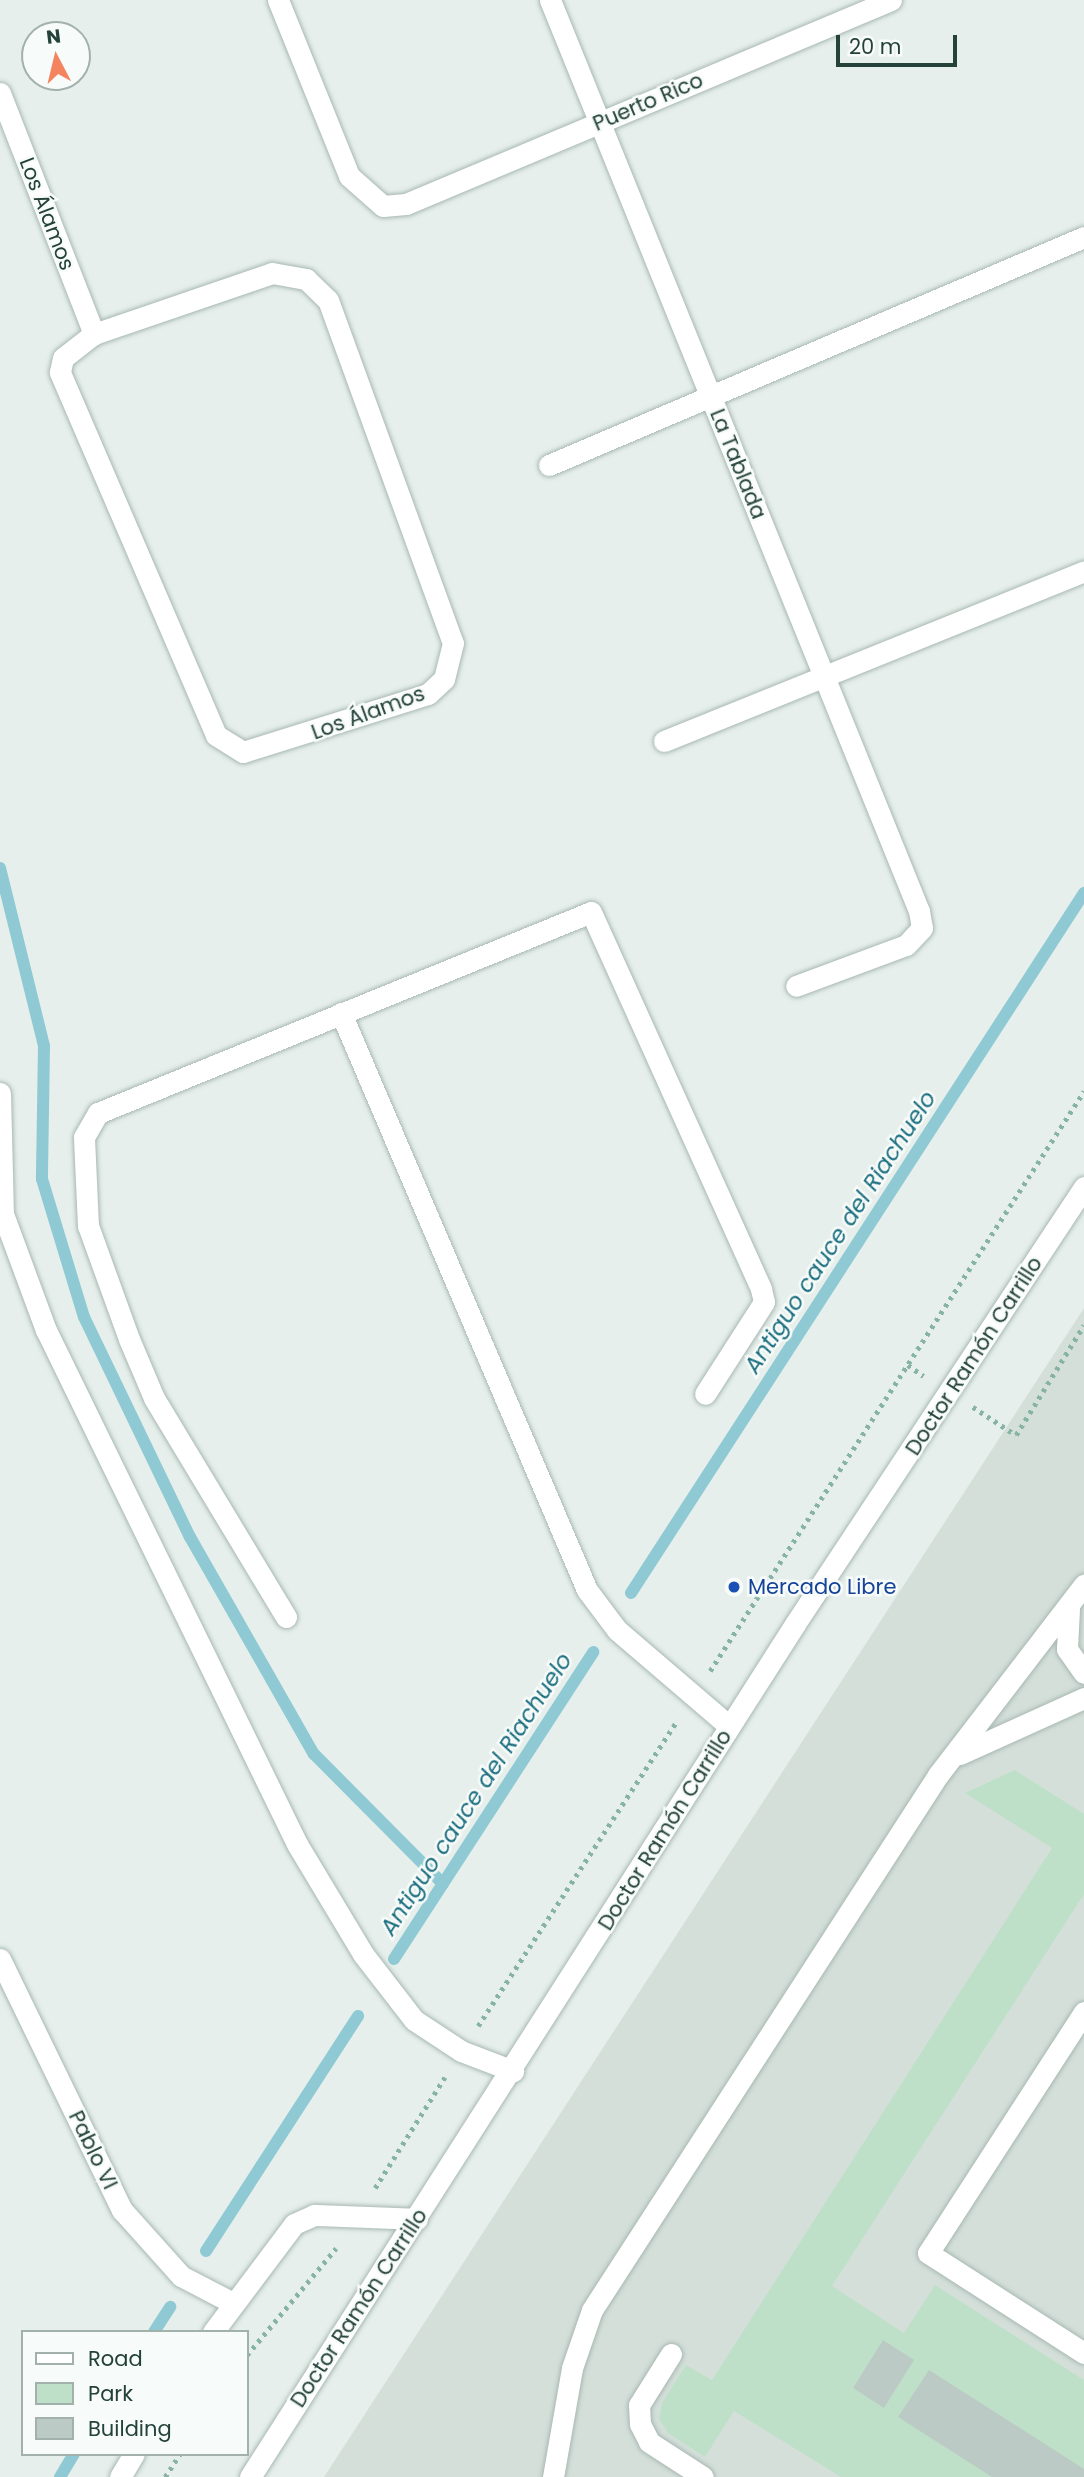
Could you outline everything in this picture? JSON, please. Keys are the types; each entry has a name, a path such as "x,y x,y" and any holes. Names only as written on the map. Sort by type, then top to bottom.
{"street":[{"name":"Puerto Rico","path":"278,0 356,189 383,206 406,204 891,0"},
{"name":"La Tablada","path":"550,0 823,675 922,928 905,945 796,986"},
{"name":"Los Álamos","path":"0,93 94,334"},
{"path":"549,465 1084,237"},
{"name":"Los Álamos","path":"272,273 306,279 328,300 450,625 450,665 428,694 267,750 225,746 60,381 63,358 94,334 272,273"},
{"path":"664,741 1084,571"},
{"path":"286,1617 154,1398 129,1339 88,1226 85,1137 98,1113 590,912 761,1289 764,1302 705,1394"},
{"path":"341,1013 587,1590 617,1630 729,1726"},
{"path":"0,1093 5,1123 3,1214 46,1330 133,1514 297,1844 363,1954 414,2020 461,2051 513,2071"},
{"name":"Doctor Ramón Carrillo","path":"250,2477 513,2071 729,1726 951,1393 1084,1187"},
{"path":"1080,1593 1063,1633 1084,1673"},
{"path":"553,2477 572,2368 592,2310 938,1775 1080,1593"},
{"path":"938,1775 992,1735 1084,1698"},
{"name":"Pablo VI","path":"0,1959 122,2210 181,2276 232,2302"},
{"path":"1084,2012 928,2253 1084,2353"},
{"path":"214,2330 232,2302 294,2224 314,2215 417,2219"},
{"path":"671,2354 639,2405 640,2424 649,2442 703,2477"},
{"path":"120,2477 133,2456"}],"path":[{"path":"248,2354 321,2271 1084,1091"},
{"path":"908,1365 1016,1435 1084,1325"},
{"path":"165,2477 179,2456"}],"shaded area":[{"path":"1084,1308 1084,2477 324,2477"}],"green space":[{"path":"1015,1770 1084,1814 1084,1894 832,2286 904,2333 935,2285 1084,2380 1084,2477 841,2477 734,2411 705,2457 668,2433 659,2419 662,2403 686,2365 712,2380 1052,1848 965,1793"}],"building":[{"path":"883,2340 914,2360 884,2408 853,2388"},
{"path":"929,2370 1084,2469 1084,2477 992,2477 898,2417"}],"waterway":[{"path":"0,868 44,1046 42,1179 84,1317 190,1537 314,1754 443,1884"},
{"name":"Antiguo cauce del Riachuelo","path":"631,1593 1084,893"},
{"name":"Antiguo cauce del Riachuelo","path":"394,1959 593,1652"},
{"name":"Antiguo cauce del Riachuelo","path":"206,2251 358,2016"},
{"name":"Antiguo cauce del Riachuelo","path":"155,2330 170,2307"},
{"name":"Antiguo cauce del Riachuelo","path":"60,2477 73,2456"}],"place":[{"name":"Mercado Libre","path":"734,1587"}]}
